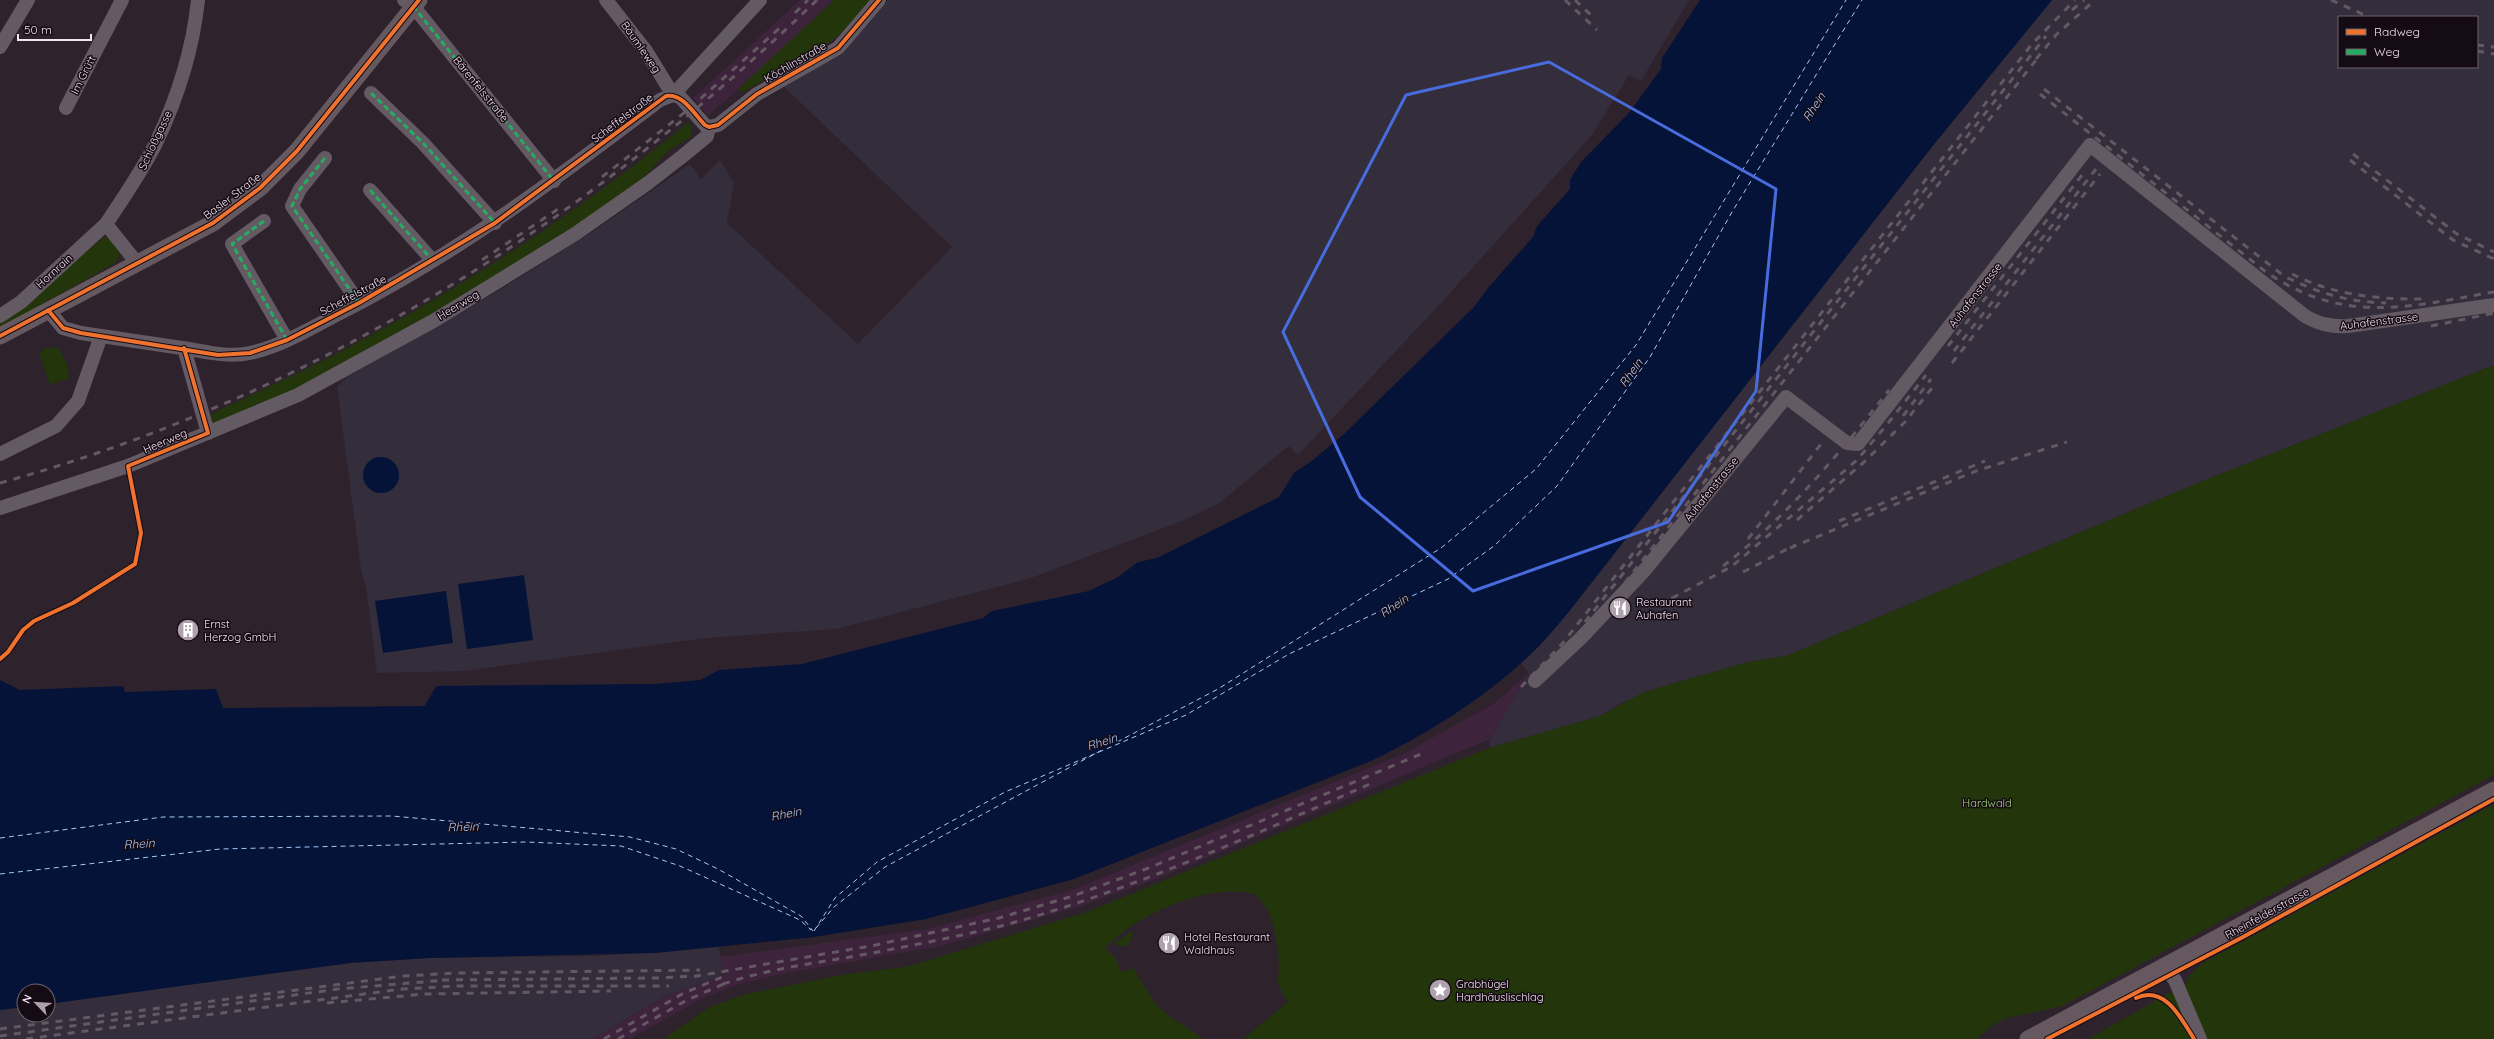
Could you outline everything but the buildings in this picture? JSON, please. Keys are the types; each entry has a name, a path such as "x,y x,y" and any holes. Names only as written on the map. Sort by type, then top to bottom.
{"main road":[{"name":"Basler Straße","path":"0,336 213,223 260,188 297,151 412,2"},
{"name":"Rheinfelderstrasse","path":"2047,1039 2494,790"},
{"name":"Rheinfelderstrasse","path":"2028,1039 2167,971 2494,799"}],"street":[{"path":"0,47 28,0"},
{"name":"Im Grütt","path":"66,108 122,0"},
{"name":"Schloßgasse","path":"106,224 140,173 166,118 186,58 198,0"},
{"name":"Bäumleweg","path":"606,0 646,51 673,95"},
{"name":"Scheffelstraße","path":"48,310 63,328 101,336 184,348 218,355 250,353 287,340 359,303 433,262 495,223 554,181 660,100 673,95 760,0"},
{"name":"Köchlinstraße","path":"707,126 718,125 757,94 838,48 879,0"},
{"name":"Bärenfelsstraße","path":"412,2 554,181"},
{"path":"371,93 423,143 495,223"},
{"path":"673,95 680,97 707,126"},
{"name":"Heerweg","path":"0,508 128,466 298,395 441,316 575,234 642,188 707,136 707,126"},
{"name":"Auhafenstrasse","path":"1535,681 1581,638 1644,571 1786,397 1847,443 1858,444 2090,145 2305,316 2318,324 2333,327 2348,326 2494,305"},
{"path":"325,158 300,189 292,206 359,303"},
{"path":"370,190 433,262"},
{"path":"264,221 232,244 287,340"},
{"path":"106,224 137,263"},
{"name":"Hornrain","path":"0,316 21,302 106,224"},
{"path":"0,454 56,426 78,401 101,336"},
{"path":"184,348 208,433"},
{"path":"2167,971 2181,993 2200,1039"}],"highlighted area":[{"path":"1549,62 1776,189 1756,391 1668,522 1473,591 1360,497 1283,332 1406,95"}],"shaded area":[{"path":"800,0 834,0 777,55 708,116 693,98"},
{"path":"888,0 1689,0 1641,81 1629,75 1592,135 1441,303 1298,455 1289,446 1219,503 1182,521 1031,578 836,629 706,638 465,671 377,673 366,588 361,569 337,387 347,377 495,293 595,230 690,164 701,179 720,160 734,183 727,223 858,344 952,247 782,85 842,54"},
{"path":"2052,0 2494,0 2494,365 2193,485 1786,656 1749,662 1674,683 1623,702 1600,716 1489,748 1490,739 1529,673 1521,663 1567,614 1931,148"},
{"path":"1529,673 1490,739 1156,879 1078,907 941,946 782,974 740,984 703,998 630,1039 593,1039 663,997 723,975 720,957 927,929 1072,890 1405,753 1493,704"},
{"path":"719,947 723,975 663,997 593,1039 0,1039 0,1010 16,1008 16,1023 56,1023 56,1003 350,963 429,958 597,956"}],"green space":[{"path":"834,0 870,0 845,30 826,45 741,93 738,89"},
{"path":"689,122 692,126 691,137 668,151 638,184 466,298 293,391 214,424 207,416 343,350 405,316 490,266 571,211 650,153"},
{"path":"103,238 108,238 120,248 120,255 115,263 0,328 0,322"},
{"path":"47,348 59,348 67,365 69,378 50,385 39,353"},
{"name":"Hardwald","path":"2494,365 2494,775 2085,994 2059,1007 2007,1018 1993,1025 1977,1039 1243,1039 1288,1002 1277,983 1279,966 1277,946 1273,925 1267,909 1255,894 1237,891 1196,897 1154,913 1119,935 1105,948 1116,959 1121,972 1133,968 1156,1004 1170,1017 1204,1039 664,1039 708,1008 742,995 847,974 906,967 1087,912 1489,748 1600,716 1642,693 1674,683 1749,662 1786,656 2193,485"},
{"path":"2494,804 2494,1039 2088,1039 2187,983 2189,976 2201,964"},
{"path":"1134,930 1129,946 1119,946 1114,943"}],"water":[{"name":"Rhein","path":"1700,0 2052,0 1931,148 1558,625 1535,650 1512,671 1455,714 1414,739 1371,761 1074,879 926,919 814,937 656,953 429,958 350,963 56,1003 56,983 16,983 16,1008 0,1010 0,680 20,690 123,686 125,692 216,689 223,708 425,706 436,686 656,684 700,680 719,670 802,664 983,618 992,611 1089,591 1118,577 1138,562 1157,558 1279,497 1294,473 1313,460 1344,434 1474,307 1488,288 1533,237 1537,226 1570,189 1570,180 1581,162 1628,114 1661,69 1662,58"},
{"path":"385,457 394,462 398,468 398,482 394,488 385,493 377,493 368,488 364,482 363,471 368,462 374,458"},
{"path":"524,575 533,640 467,649 458,584"},
{"path":"446,591 453,643 383,653 375,601"}],"ferry route":[{"path":"1117,742 1218,689 1441,548 1536,469 1636,345 1846,0"},
{"path":"814,931 835,898 877,862 1005,792 1186,715 1289,654 1448,579 1494,546 1557,486 1650,357 1732,212 1862,0"},
{"path":"816,928 834,907 885,867 1102,750"},
{"path":"0,838 163,817 392,816 630,837 676,849 718,869 801,916 813,931"},
{"path":"0,874 220,849 526,842 621,846 680,866 800,920 811,930"}],"railway":[{"path":"795,13 808,0"},
{"path":"0,483 115,447 226,403 334,351 438,293 539,228 636,157 729,81 817,0"},
{"path":"1565,0 1597,30"},
{"path":"1575,0 1593,17"},
{"path":"1521,687 1562,644 2032,44 2075,0"},
{"path":"2072,10 2084,0"},
{"path":"2036,59 2056,35 2095,0"},
{"path":"2331,0 2367,16"},
{"path":"602,177 689,109 782,26"},
{"path":"1585,622 2046,36"},
{"path":"2478,45 2494,47"},
{"path":"2478,51 2494,54"},
{"path":"1616,594 2040,55"},
{"path":"2044,89 2284,276 2333,296 2359,301 2386,303"},
{"path":"2040,94 2266,272 2295,289 2322,300 2349,306 2377,308 2433,303 2494,292"},
{"path":"2353,154 2457,234 2494,252"},
{"path":"2350,160 2453,240 2494,259"},
{"path":"1954,351 2096,169"},
{"path":"1948,346 2086,170"},
{"path":"1952,363 2100,174"},
{"path":"482,260 558,209"},
{"path":"2292,274 2323,287 2357,295 2426,299"},
{"path":"2431,326 2494,313"},
{"path":"1672,598 1731,567 1857,460 1926,375"},
{"path":"1903,416 1931,379"},
{"path":"1797,520 1863,463 1905,422 1936,383"},
{"path":"1723,566 1769,527 1812,483 1889,390"},
{"path":"1790,548 1976,471 2067,442"},
{"path":"1748,539 1821,444"},
{"path":"1839,521 1985,461"},
{"path":"1743,572 1795,545"},
{"path":"1659,605 1676,596"},
{"path":"442,980 657,978 697,976 876,945 999,918 1073,896 1146,869 1421,754"},
{"path":"723,984 786,968 963,935 1048,913 1188,862 1370,784"},
{"path":"0,1029 403,976 458,973 700,970"},
{"path":"604,1039 684,993 727,975"},
{"path":"0,1036 338,989 447,980"},
{"path":"618,1039 687,1000 728,982"},
{"path":"26,1039 402,989 456,986 669,986"},
{"path":"327,1003 424,994 611,991"}],"marked path":[{"path":"413,6 554,181"},
{"path":"371,93 423,143 495,223"},
{"path":"325,158 300,189 292,206 359,303"},
{"path":"370,190 433,261"},
{"path":"264,221 232,244 287,340"}],"cycle path":[{"path":"0,336 213,223 260,188 297,151 419,0"},
{"path":"48,310 63,328 81,333 218,355 250,353 287,340 359,303 495,223 666,96 672,96 683,101 705,125 709,127 718,125 757,94 838,48 879,0"},
{"path":"0,659 8,652 23,630 34,621 73,603 135,564 141,533 128,466 208,433 184,348"},
{"path":"2047,1039 2243,937 2494,799"},
{"path":"2136,998 2146,995 2155,996 2164,1000 2178,1013 2194,1039"}],"place":[{"name":"Restaurant Auhafen","path":"1620,608"},
{"name":"Ernst Herzog GmbH","path":"188,630"},
{"name":"Hotel Restaurant Waldhaus","path":"1169,943"},
{"name":"Grabhügel Hardhäuslischlag","path":"1440,990"}]}
